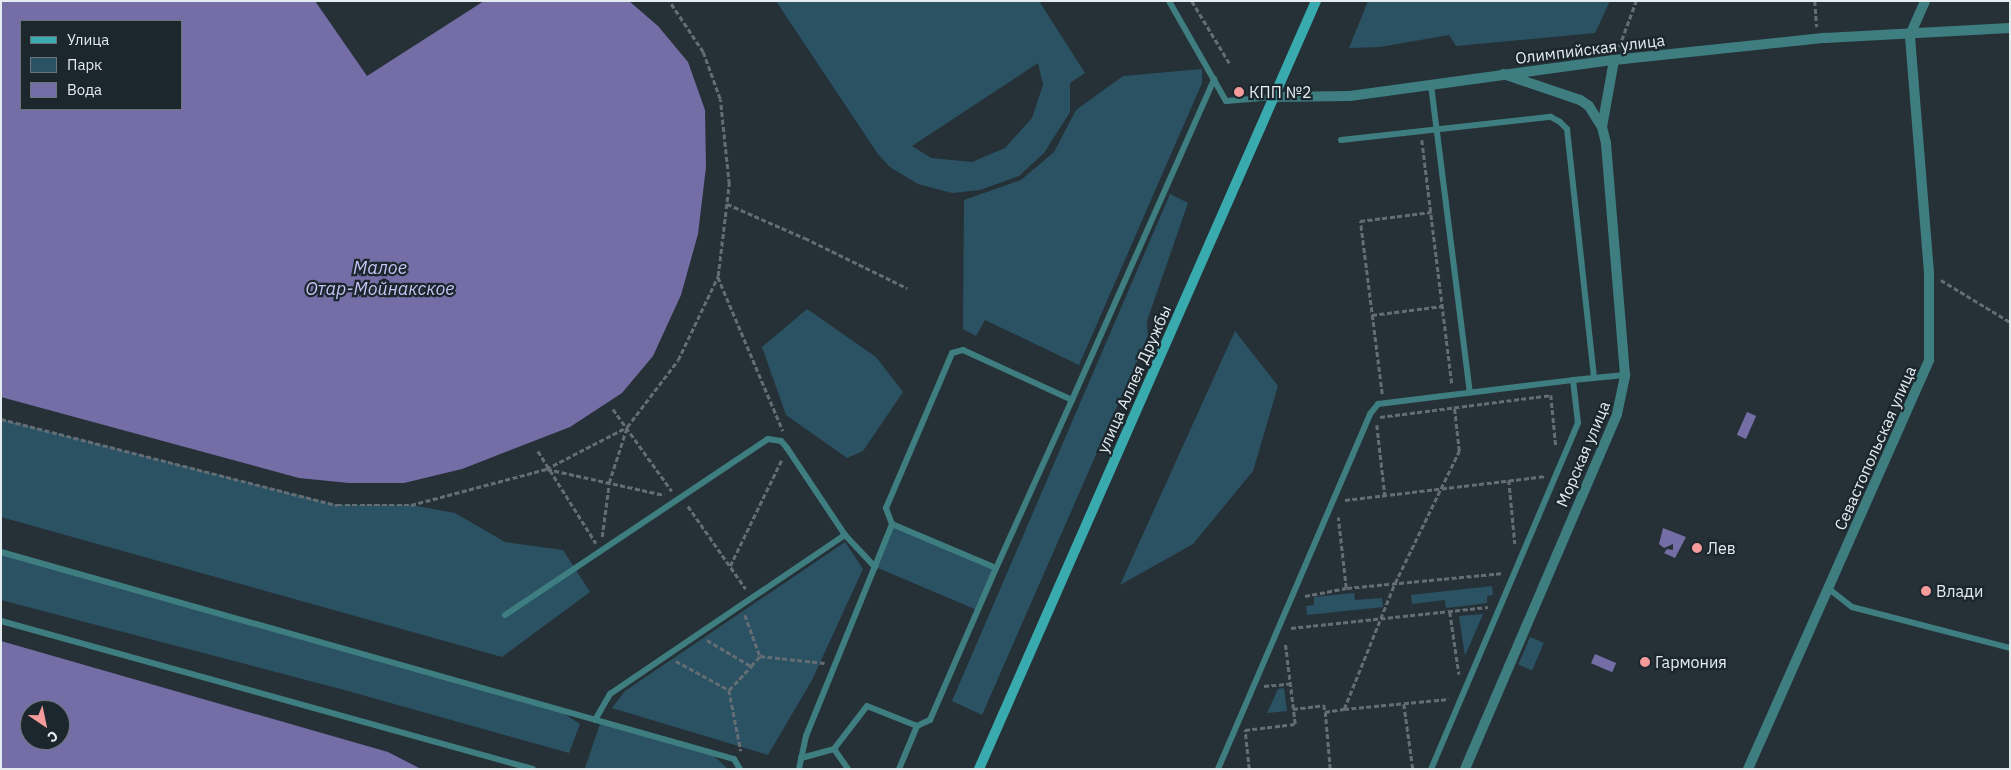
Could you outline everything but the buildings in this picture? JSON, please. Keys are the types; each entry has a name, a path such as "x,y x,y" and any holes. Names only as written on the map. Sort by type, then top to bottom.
{"main road":[{"name":"улица Аллея Дружбы","path":"979,769 1316,1"}],"street":[{"name":"Севастопольская улица","path":"1748,769 1810,623 1829,589 1929,360 1929,273 1910,35 1925,1"},
{"name":"Олимпийская улица","path":"1274,97 1350,96 1614,60 1817,39 2010,28"},
{"path":"1602,127 1614,60"},
{"name":"Морская улица","path":"1465,769 1617,414 1625,375 1606,143 1602,127 1589,106 1580,100 1503,74"}],"lane":[{"path":"1169,1 1226,101 1274,97"},
{"path":"899,769 917,726 930,720 1214,80"},
{"path":"1431,84 1470,393"},
{"path":"1341,140 1551,117 1567,128 1594,377"},
{"path":"799,769 806,736 892,524 886,508 952,353 963,350 1072,400"},
{"path":"1218,769 1370,414 1383,403 1594,377 1625,375"},
{"path":"1431,769 1578,423 1572,380"},
{"path":"505,615 768,439 781,441 787,448 845,534 875,567"},
{"path":"892,524 996,568"},
{"path":"596,720 610,694 751,596 845,534"},
{"path":"1,552 734,759 739,762 739,769"},
{"path":"1829,589 1852,607 2010,648"},
{"path":"1,621 533,769"},
{"path":"801,758 834,749 867,706 917,726"},
{"path":"834,749 848,769"}],"path":[{"path":"600,550 609,483 627,427 678,360 718,276 729,184 720,99 703,52 669,1"},
{"path":"1192,1 1230,64"},
{"path":"1614,60 1636,1"},
{"path":"1815,1 1817,39"},
{"path":"1344,709 1395,583 1459,451 1421,131"},
{"path":"727,204 805,238 907,288"},
{"path":"1385,416 1360,221 1431,212"},
{"path":"1929,273 2010,322"},
{"path":"718,276 787,448 730,566"},
{"path":"1372,315 1442,306"},
{"path":"1385,495 1376,418 1385,416 1550,395 1558,467"},
{"path":"613,408 751,596"},
{"path":"1,419 337,505 411,505 546,469 627,427"},
{"path":"538,451 546,469 600,550"},
{"path":"546,469 679,497"},
{"path":"1336,501 1550,475"},
{"path":"1509,480 1515,548"},
{"path":"1337,511 1346,588"},
{"path":"1302,602 1306,594 1346,588 1509,572"},
{"path":"740,604 760,656"},
{"path":"1291,628 1494,607"},
{"path":"1450,612 1460,683"},
{"path":"1280,650 1294,620"},
{"path":"697,634 751,666"},
{"path":"1245,730 1295,724 1284,641"},
{"path":"667,655 729,690 741,751"},
{"path":"760,656 835,664"},
{"path":"729,690 760,656"},
{"path":"1261,693 1268,677"},
{"path":"1264,686 1289,684"},
{"path":"1325,712 1453,699"},
{"path":"1404,704 1413,769"},
{"path":"1293,709 1324,705 1330,769"},
{"path":"1241,737 1248,723"},
{"path":"1245,730 1249,769"}],"green space":[{"path":"776,1 1039,1 1085,73 1070,83 1070,112 1044,153 1019,176 980,190 952,193 918,184 890,167 878,154","holes":["1038,63 1043,85 1032,118 1005,148 972,162 931,158 912,146"]},
{"path":"1368,1 1610,1 1595,33 1456,46 1449,35 1380,47 1349,48"},
{"path":"1202,69 1202,83 1079,365 985,320 976,336 963,329 964,200 1021,180 1054,152 1076,110 1123,76"},
{"path":"1170,194 1188,203 1147,321 1148,336 982,715 952,701"},
{"path":"807,309 876,357 903,392 863,451 847,458 786,415 762,347"},
{"path":"1235,331 1278,386 1253,471 1193,544 1120,585"},
{"path":"1,419 337,505 411,505 455,513 505,542 563,550 590,592 502,657 1,517"},
{"path":"892,524 996,568 978,610 874,566"},
{"path":"845,542 863,569 812,680 768,755 612,708 625,691"},
{"path":"1,552 554,707 580,724 569,753 348,691 1,600"},
{"path":"1492,586 1493,595 1487,596 1487,603 1446,608 1445,600 1412,604 1411,595"},
{"path":"1354,593 1355,600 1382,598 1383,607 1307,615 1306,606 1314,605 1314,597"},
{"path":"1483,614 1465,656 1459,616"},
{"path":"1530,637 1544,643 1532,670 1518,665"},
{"path":"1284,688 1287,711 1267,713 1278,689"},
{"path":"601,721 711,753 728,769 585,768"}],"water":[{"name":"Малое Отар-Мойнакское","path":"1,1 315,1 367,76 484,1 629,1 658,26 688,62 705,110 706,167 698,234 681,295 653,356 622,393 570,427 462,469 404,483 349,483 299,478 1,397"},
{"path":"1747,412 1756,416 1746,439 1737,435"},
{"path":"1663,528 1686,537 1675,558 1664,553 1667,549 1673,550 1673,544 1664,548 1659,544"},
{"path":"1,641 388,752 421,769 1,769"},
{"path":"1595,654 1616,663 1612,672 1591,663"}],"place":[{"name":"КПП №2","path":"1239,92"},
{"name":"Лев","path":"1697,548"},
{"name":"Влади","path":"1926,591"},
{"name":"Гармония","path":"1645,662"}]}
